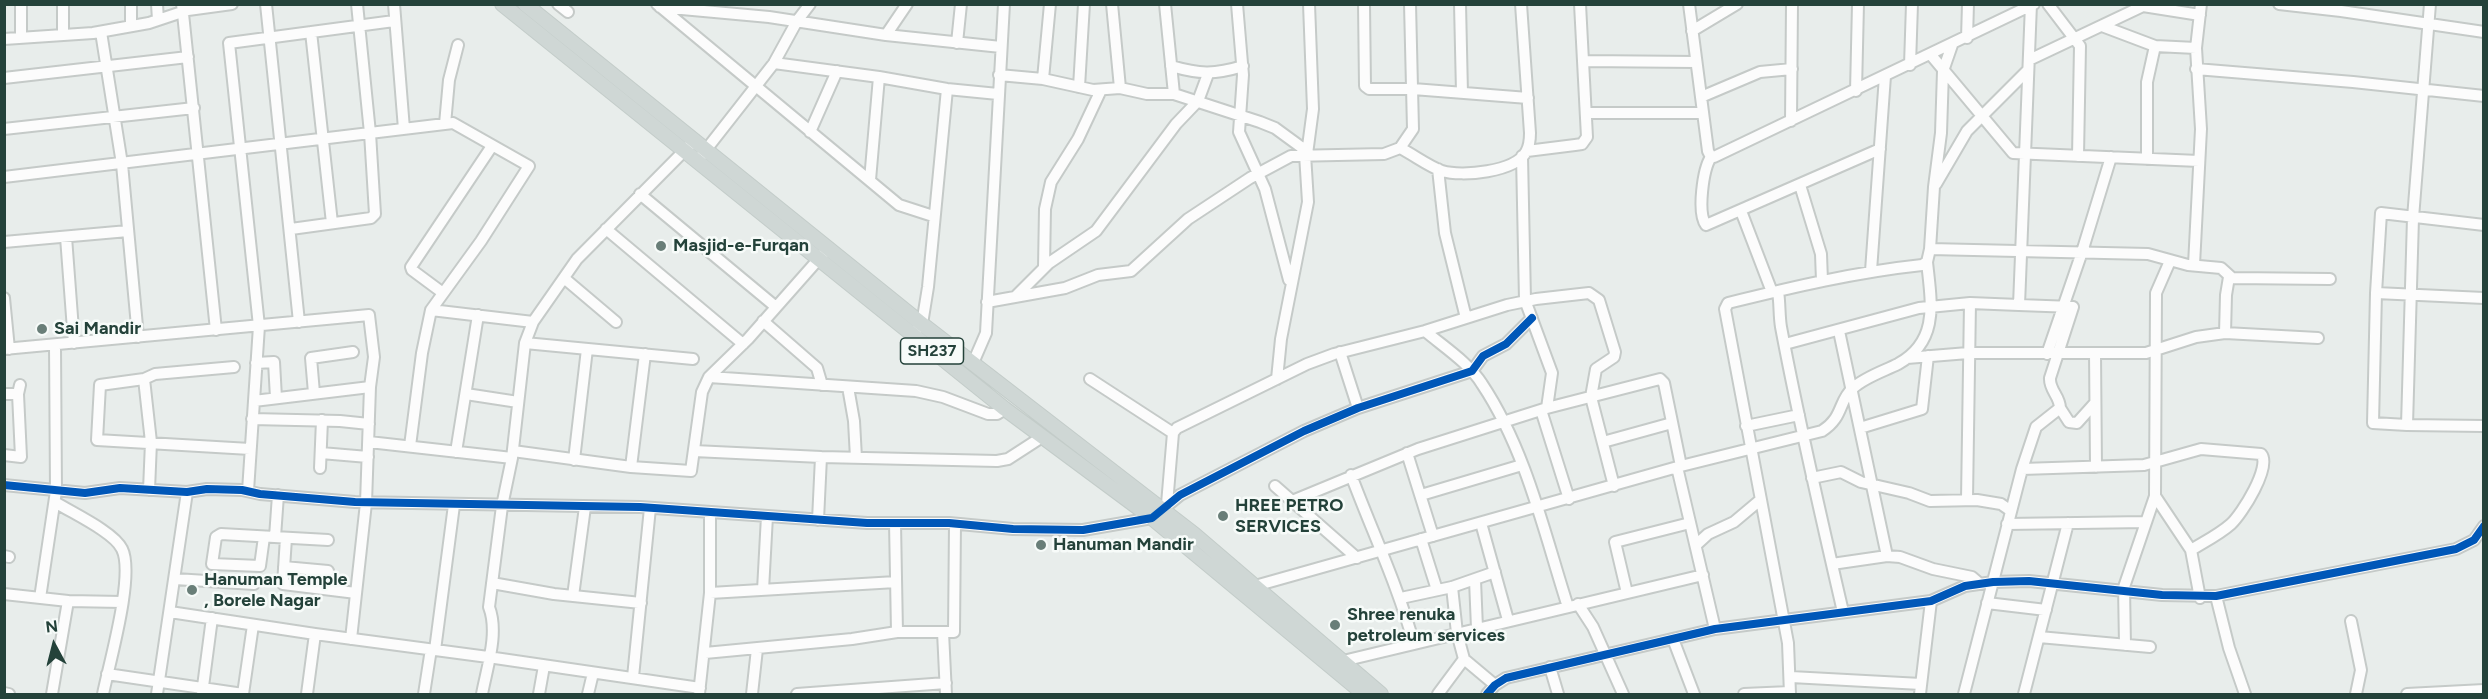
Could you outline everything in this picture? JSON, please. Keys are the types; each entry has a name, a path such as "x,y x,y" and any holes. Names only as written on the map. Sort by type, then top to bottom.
{"main road":[{"name":"SH237","path":"502,4 696,151 823,253 973,363 1256,586 1381,694"},
{"name":"SH237","path":"525,4 696,151"},
{"name":"SH237","path":"823,253 912,335 1005,409 1042,437 1160,510 1364,694"}],"street":[{"path":"21,4 21,38"},
{"path":"63,4 63,35"},
{"path":"131,4 131,26"},
{"path":"158,4 158,20"},
{"path":"266,4 299,322"},
{"path":"291,230 371,218 375,214 370,133 357,4"},
{"path":"394,4 404,129"},
{"path":"558,4 568,12"},
{"path":"482,694 493,629 493,616 489,607 502,506 512,455 525,342 533,322 577,259 640,194 696,151 755,87 774,63 797,21 810,4"},
{"path":"886,35 908,4"},
{"path":"957,43 961,4"},
{"path":"973,363 984,341 1004,4"},
{"path":"1043,79 1050,4"},
{"path":"1079,87 1084,4"},
{"path":"1112,4 1120,88"},
{"path":"1165,4 1173,94"},
{"path":"1238,4 1243,66 1239,114 1240,137 1259,173 1271,208 1290,286"},
{"path":"1277,379 1290,286 1308,202 1306,154 1313,109 1309,4"},
{"path":"1364,4 1365,86 1369,89 1413,89 1528,98"},
{"path":"987,302 1065,288 1098,275 1131,271 1188,219 1259,173 1291,156 1384,154 1400,148 1413,129 1410,4"},
{"path":"1460,4 1462,93"},
{"path":"1521,4 1530,134 1525,154 1525,300 1552,373 1544,409 1569,499"},
{"path":"1400,148 1438,169 1457,173 1474,173 1504,166 1525,154 1582,144 1587,137 1580,4"},
{"path":"1689,4 1708,152 1711,157"},
{"path":"1692,31 1737,4"},
{"path":"1791,121 1792,4"},
{"path":"1856,91 1858,4"},
{"path":"1910,65 1912,4"},
{"path":"1967,38 1968,4"},
{"path":"2048,4 2061,23 2077,38 2080,46 2078,156"},
{"path":"2279,4 2484,32"},
{"path":"2407,425 2413,218 2430,4"},
{"path":"4,39 101,32 158,20 183,8 231,5"},
{"path":"1880,149 1711,224 1704,223 1702,211 1704,171 1711,157 1856,91 2032,5"},
{"path":"2019,305 2032,5"},
{"path":"659,6 715,8 886,35 1001,47"},
{"path":"659,6 899,205 933,216"},
{"path":"1934,187 1967,131 2028,65 2143,6 2200,10 2196,69 2201,129 2194,266"},
{"path":"183,8 216,330"},
{"path":"248,491 259,326 229,43 394,21"},
{"path":"2102,26 2155,46 2196,48"},
{"path":"101,32 122,164 138,337"},
{"path":"311,32 332,223"},
{"path":"445,124 449,80 458,45"},
{"path":"1256,586 1679,467 1803,437 1831,426 1838,418 1852,389 1907,358 1926,335 1932,319 1927,262 1941,133 1944,70 1952,45"},
{"path":"2147,159 2148,82 2155,46"},
{"path":"1930,55 2011,152 2199,161"},
{"path":"4,78 188,57"},
{"path":"1584,62 1696,62"},
{"path":"774,63 879,76 947,89 998,94"},
{"path":"1171,66 1208,74 1243,66"},
{"path":"1701,97 1760,72 1792,69"},
{"path":"2196,69 2484,96"},
{"path":"810,132 837,71"},
{"path":"1016,296 1044,267 1096,231 1176,124 1198,101 1208,74"},
{"path":"999,75 1043,79 1101,90 1120,88 1147,94 1173,94 1239,114 1275,128 1301,147 1306,154"},
{"path":"870,180 879,76"},
{"path":"1871,270 1885,76"},
{"path":"912,335 922,324 947,89"},
{"path":"1044,267 1045,209 1051,182 1078,139 1101,90"},
{"path":"4,129 194,108"},
{"path":"1586,113 1703,113"},
{"path":"4,177 453,123 529,166 481,241 431,309 422,353 410,446"},
{"path":"444,293 411,267 492,146"},
{"path":"2096,403 2077,423 2069,422 2060,408 2060,400 2049,383 2052,354 2063,306 2111,157"},
{"path":"1438,169 1445,233 1466,318"},
{"path":"1800,185 1821,254 1822,281"},
{"path":"640,194 776,307"},
{"path":"1741,211 1775,292 1803,437 1843,612"},
{"path":"2484,225 2381,213 2376,292 2373,423 2484,426"},
{"path":"606,229 743,344"},
{"path":"4,242 128,231"},
{"path":"66,237 74,344"},
{"path":"1930,249 2148,254 2194,266 2221,268 2229,277 2330,279"},
{"path":"369,442 456,452 691,471 702,392 709,377 743,344 823,253"},
{"path":"2126,645 2123,592 2155,496 2156,293 2170,261"},
{"path":"1744,694 1790,693 1791,677 1784,618 1750,450 1725,309 1728,303 1822,281 1871,270 1922,265 1927,262"},
{"path":"2225,333 2229,277"},
{"path":"564,278 616,322"},
{"path":"2376,292 2484,298"},
{"path":"1160,510 1173,433 1177,428 1320,358 1425,331 1525,300 1589,293 1599,300 1616,355 1596,369 1591,397 1614,486"},
{"path":"4,298 7,349 369,315 374,357 370,387 366,502 351,639"},
{"path":"1785,344 1919,308 1970,303 2063,306"},
{"path":"1967,499 1970,303"},
{"path":"431,309 533,322"},
{"path":"456,452 478,315"},
{"path":"4,485 56,496 120,489 187,492 207,489 366,502 650,508 818,520 1083,530 1160,510 1304,431 1358,408 1472,371 1483,356 1506,344 1532,318"},
{"path":"764,321 817,368 822,385"},
{"path":"1425,331 1472,371 1482,383 1522,465 1573,605 1590,621 1623,694"},
{"path":"1839,331 1887,556"},
{"path":"1907,358 1968,354 2156,351 2196,337 2225,333 2318,338"},
{"path":"525,342 693,359"},
{"path":"40,598 56,496 55,346"},
{"path":"574,460 587,349"},
{"path":"314,393 311,358 352,352"},
{"path":"1340,352 1358,408"},
{"path":"2095,353 2097,467"},
{"path":"631,467 645,354"},
{"path":"1860,428 1922,409 1928,356"},
{"path":"256,363 274,362 276,398"},
{"path":"234,367 155,374 144,380 100,385 97,440 250,449"},
{"path":"709,377 932,394 988,414 997,414 1005,409"},
{"path":"1090,379 1173,433"},
{"path":"1292,501 1407,453 1544,409 1660,379 1664,383 1690,523 1715,629"},
{"path":"144,380 151,442 149,490"},
{"path":"254,401 370,387"},
{"path":"848,387 854,421 856,458"},
{"path":"4,394 19,389 21,458 4,455"},
{"path":"466,394 518,402"},
{"path":"1964,694 2022,469 2036,427 2060,408"},
{"path":"1746,426 1799,415"},
{"path":"252,419 322,420 369,424"},
{"path":"320,468 322,420"},
{"path":"1603,442 1672,423"},
{"path":"694,451 821,457 997,461 1008,459 1042,437"},
{"path":"2022,469 2144,465 2193,450 2210,449 2261,454 2264,457 2262,474 2240,513 2231,525 2191,550"},
{"path":"321,453 368,457"},
{"path":"1407,453 1433,536"},
{"path":"818,520 821,457"},
{"path":"1421,495 1522,465"},
{"path":"1812,478 1841,472 1861,482 1930,501 1967,499 1995,502 2011,511"},
{"path":"1351,475 1401,598 1414,644"},
{"path":"1275,486 1357,558"},
{"path":"158,689 187,492"},
{"path":"278,495 275,537 284,567 283,584 356,593"},
{"path":"56,496 114,539 122,549 128,574 103,694"},
{"path":"2155,496 2191,550 2200,598"},
{"path":"1696,545 1708,534 1734,522 1760,501"},
{"path":"424,694 433,649 454,505"},
{"path":"573,596 585,507"},
{"path":"633,677 650,508"},
{"path":"170,612 633,677 699,691 710,592 710,512"},
{"path":"763,590 767,516"},
{"path":"2007,525 2146,522"},
{"path":"895,523 897,632"},
{"path":"1481,523 1509,620"},
{"path":"1627,593 1615,542 1690,523"},
{"path":"2024,694 2068,523"},
{"path":"705,653 852,639 897,632 954,632 955,524"},
{"path":"1487,694 1506,678 1715,629 1784,618 1931,601 1953,590 1979,583 2029,581 2200,598 2456,549 2474,540 2484,526"},
{"path":"275,537 260,566 212,564 216,537 221,534 275,537 328,540"},
{"path":"1421,540 1437,590"},
{"path":"1832,564 1887,556 1900,557 1933,569 1972,577 1979,583"},
{"path":"284,567 328,571"},
{"path":"1401,598 1452,587 1495,572"},
{"path":"1343,661 1703,575"},
{"path":"175,579 254,584"},
{"path":"1475,580 1477,628"},
{"path":"492,582 573,596 641,603"},
{"path":"710,592 896,582"},
{"path":"1452,587 1464,659 1495,685"},
{"path":"4,594 68,601 122,602"},
{"path":"2216,596 2229,648 2245,694"},
{"path":"52,694 68,601"},
{"path":"1791,677 1921,689 1931,601"},
{"path":"1988,603 2046,610"},
{"path":"202,692 212,618"},
{"path":"2351,621 2361,670 2356,694"},
{"path":"107,674 158,689 243,694 253,625"},
{"path":"943,632 946,694"},
{"path":"307,694 315,634"},
{"path":"2039,637 2150,646"},
{"path":"1673,639 1694,694"},
{"path":"752,694 757,649"},
{"path":"1438,694 1464,659"},
{"path":"539,694 544,666"},
{"path":"1550,667 1558,694"},
{"path":"588,694 593,673"},
{"path":"797,694 886,691 946,683"},
{"path":"2408,694 2484,690"}],"cycle path":[{"path":"4,485 85,493 120,488 187,492 207,489 242,490 260,494 355,502 640,507 867,523 949,523 1013,529 1083,530 1152,518 1180,495 1304,431 1358,408 1472,371 1483,356 1506,344 1532,318"},
{"path":"1487,694 1506,678 1715,629 1931,601 1965,586 1993,582 2029,581 2162,595 2216,596 2456,549 2474,540 2484,526"}],"place":[{"name":"Masjid-e-Furqan","path":"661,246"},
{"name":"Sai Mandir","path":"42,329"},
{"name":"HREE PETRO SERVICES","path":"1223,516"},
{"name":"Hanuman Mandir","path":"1041,545"},
{"name":"Hanuman Temple , Borele Nagar","path":"192,590"},
{"name":"Shree renuka petroleum services","path":"1335,625"}]}
